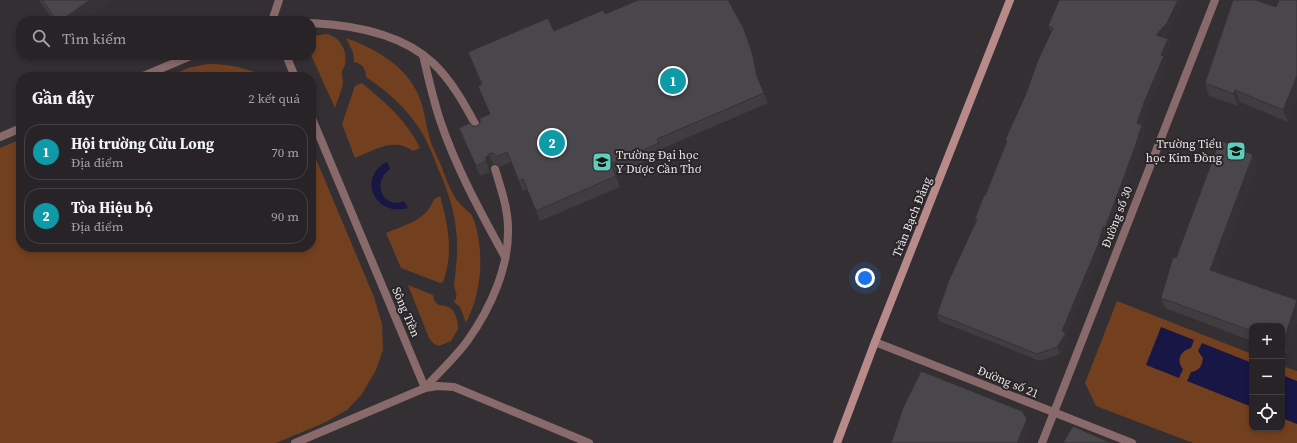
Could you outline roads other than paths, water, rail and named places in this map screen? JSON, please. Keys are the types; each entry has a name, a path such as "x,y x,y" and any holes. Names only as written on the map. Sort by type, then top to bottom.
{"street":[{"path":"273,16 278,0"},
{"name":"Trần Bạch Đằng","path":"837,443 875,342 1010,0"},
{"name":"Đường số 30","path":"1042,443 1215,0"},
{"path":"316,23 334,24 358,28 384,35 409,45 433,63 451,83 479,131"},
{"path":"423,55 440,120 456,161 472,197 505,257"},
{"path":"153,72 182,60"},
{"path":"288,60 293,72"},
{"name":"Sông Tiền","path":"316,128 425,388"},
{"path":"0,137 16,130"},
{"path":"425,388 468,341 486,311 498,285 505,257 508,229 505,200 495,169"},
{"name":"Đường số 21","path":"875,342 1132,443"},
{"path":"295,443 425,388 438,386 454,387 589,443"}],"place":[{"name":"Hội trường Cửu Long","path":"673,81"},
{"name":"Tòa Hiệu bộ","path":"552,143"},
{"name":"Trường Tiểu học Kim Đồng","path":"1236,151"},
{"name":"Trường Đại học Y Dược Cần Thơ","path":"602,162"}]}
